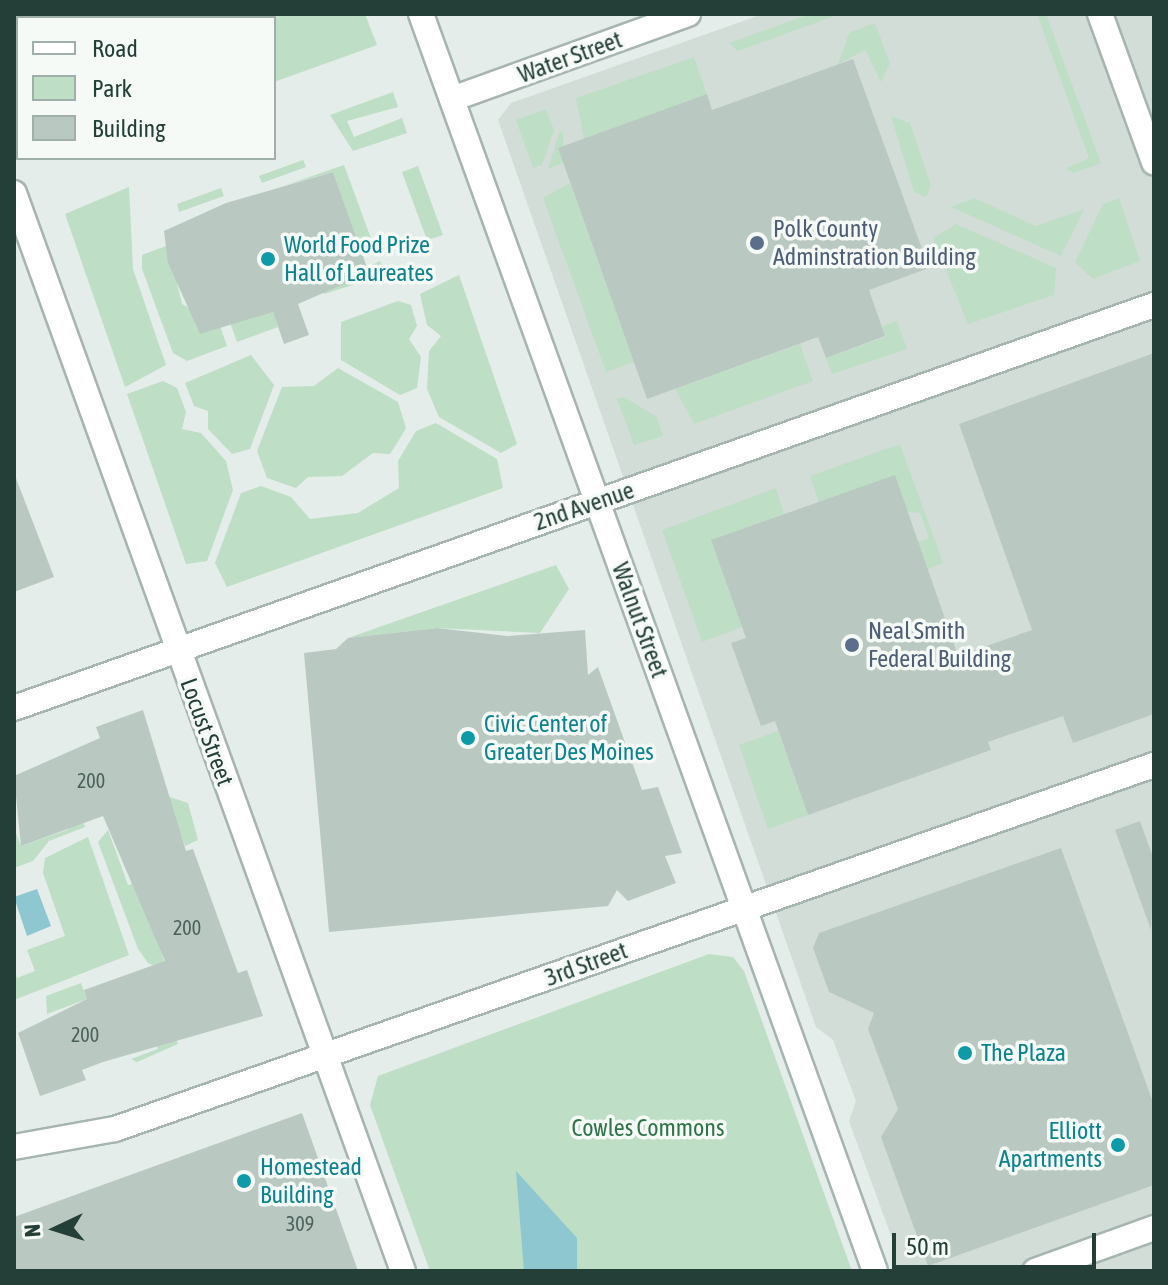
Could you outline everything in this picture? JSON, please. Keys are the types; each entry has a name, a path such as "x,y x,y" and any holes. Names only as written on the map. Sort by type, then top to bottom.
{"main road":[{"name":"Walnut Street","path":"421,14 875,1271"},
{"name":"Water Street","path":"452,99 688,14"},
{"path":"1100,14 1154,162"},
{"name":"Locust Street","path":"14,193 403,1271"},
{"name":"2nd Avenue","path":"14,708 1154,305"},
{"name":"3rd Street","path":"14,1147 115,1129 1154,765"},
{"path":"1035,1271 1154,1228"}],"shaded area":[{"path":"763,14 1154,14 1154,1271 896,1271 893,1241 849,1121 856,1101 833,1040 816,1027 498,120 511,103"}],"green space":[{"path":"365,14 377,45 276,81 276,16 224,16"},
{"path":"810,14 840,14 738,51 729,43"},
{"path":"1037,14 1046,14 1101,163 1074,173 1066,168 1089,158"},
{"path":"875,23 890,63 881,82 865,50 838,64 849,33"},
{"path":"694,57 707,94 584,139 576,98"},
{"path":"393,92 398,107 347,121 354,137 402,118 407,133 353,151 330,115"},
{"path":"546,109 554,130 542,165 533,168 516,120"},
{"path":"891,116 910,123 931,185 926,197 914,192"},
{"path":"563,131 563,163 548,169 559,133"},
{"path":"303,160 306,167 262,183 259,176"},
{"path":"344,165 376,252 363,257 333,172 286,185"},
{"path":"418,166 443,235 427,240 402,172"},
{"path":"570,183 634,362 606,372 543,198"},
{"path":"129,187 133,269 166,365 125,387 65,214"},
{"path":"221,188 224,196 179,212 177,204"},
{"path":"974,198 1036,226 1084,209 1061,256 951,207"},
{"path":"1119,198 1140,261 1093,279 1075,262 1103,204"},
{"path":"956,224 1056,268 1054,295 968,324 933,238"},
{"path":"168,245 182,304 220,326 227,346 187,361 173,353 142,269 142,255"},
{"path":"380,261 385,275 324,294 322,289"},
{"path":"459,275 517,444 501,453 439,417 427,389 429,351 441,336 427,325 420,294"},
{"path":"398,301 411,305 417,326 409,339 421,357 417,388 400,395 341,360 341,322"},
{"path":"273,312 278,327 237,342 230,322"},
{"path":"897,321 907,349 832,374 826,358 885,337 882,326"},
{"path":"800,344 813,381 694,424 675,389"},
{"path":"251,355 274,385 250,449 232,454 208,429 208,411 194,406 185,383"},
{"path":"338,368 398,402 406,428 390,454 373,453 342,476 308,477 296,488 267,478 257,451 282,387 314,386"},
{"path":"163,381 177,388 186,412 182,429 201,433 226,461 233,490 207,561 186,564 127,394"},
{"path":"624,397 657,417 663,436 634,445 617,399"},
{"path":"436,423 497,459 503,488 227,587 215,563 241,493 261,486 291,497 310,519 358,513 399,488 398,461 416,431"},
{"path":"900,444 943,563 928,569 918,542 929,538 920,513 819,502 810,476"},
{"path":"776,488 784,514 712,540 742,627 702,642 662,530"},
{"path":"556,565 569,589 540,633 437,628 348,638"},
{"path":"778,731 808,815 768,829 739,745"},
{"path":"170,797 188,803 198,840 185,846 174,816 146,806"},
{"path":"80,814 85,827 49,841 33,861 14,868 14,828 21,846 67,830"},
{"path":"108,830 128,885 137,883 168,972 148,963 138,949 98,842"},
{"path":"88,837 129,955 14,1000 14,970 17,978 35,971 27,950 65,936 43,873 45,858"},
{"name":"Cowles Commons","path":"709,954 733,957 744,971 852,1271 430,1271 370,1105 378,1076"},
{"path":"81,983 87,999 47,1014 46,996"},
{"path":"148,1021 172,1027 178,1044 137,1062 131,1059 158,1049"}],"water":[{"path":"14,14 166,14 16,16 14,59"},
{"path":"37,889 51,926 27,936 14,897"},
{"path":"516,1171 577,1238 577,1271 524,1271"}],"building":[{"name":"Polk County Adminstration Building","path":"853,59 929,268 869,290 885,336 826,358 818,337 647,399 558,148 707,94 712,110"},
{"name":"World Food Prize Hall of Laureates","path":"333,172 369,273 298,304 309,335 284,344 273,312 200,334 168,263 164,231 226,203"},
{"path":"1154,353 1154,714 1073,743 1063,716 988,742 991,750 808,815 775,721 761,726 731,643 746,638 711,540 895,475 958,656 1032,630 959,424"},
{"path":"14,473 54,577 14,592"},
{"name":"Civic Center of Greater Des Moines","path":"437,628 507,636 585,630 588,675 598,667 642,790 658,787 682,853 665,856 676,883 628,901 617,890 608,906 329,932 304,653 336,649 348,638"},
{"path":"143,710 186,851 193,849 238,973 247,970 263,1016 103,1062 82,1070 86,1080 40,1096 18,1033 87,999 84,990 165,961 103,816 21,846 14,776 100,738 96,727"},
{"path":"1140,821 1154,860 1151,930 1115,830"},
{"name":"The Plaza","path":"1061,848 1154,1105 1154,1185 928,1266 881,1137 898,1109 868,1029 874,1013 829,992 813,948 819,933"},
{"path":"302,1113 358,1271 14,1271 14,1217"}],"place":[{"name":"Polk County Adminstration Building","path":"757,243"},
{"name":"World Food Prize Hall of Laureates","path":"268,259"},
{"name":"Neal Smith Federal Building","path":"852,645"},
{"name":"Civic Center of Greater Des Moines","path":"468,738"},
{"name":"The Plaza","path":"965,1053"},
{"name":"Elliott Apartments","path":"1118,1145"},
{"name":"Homestead Building","path":"244,1181"}]}
